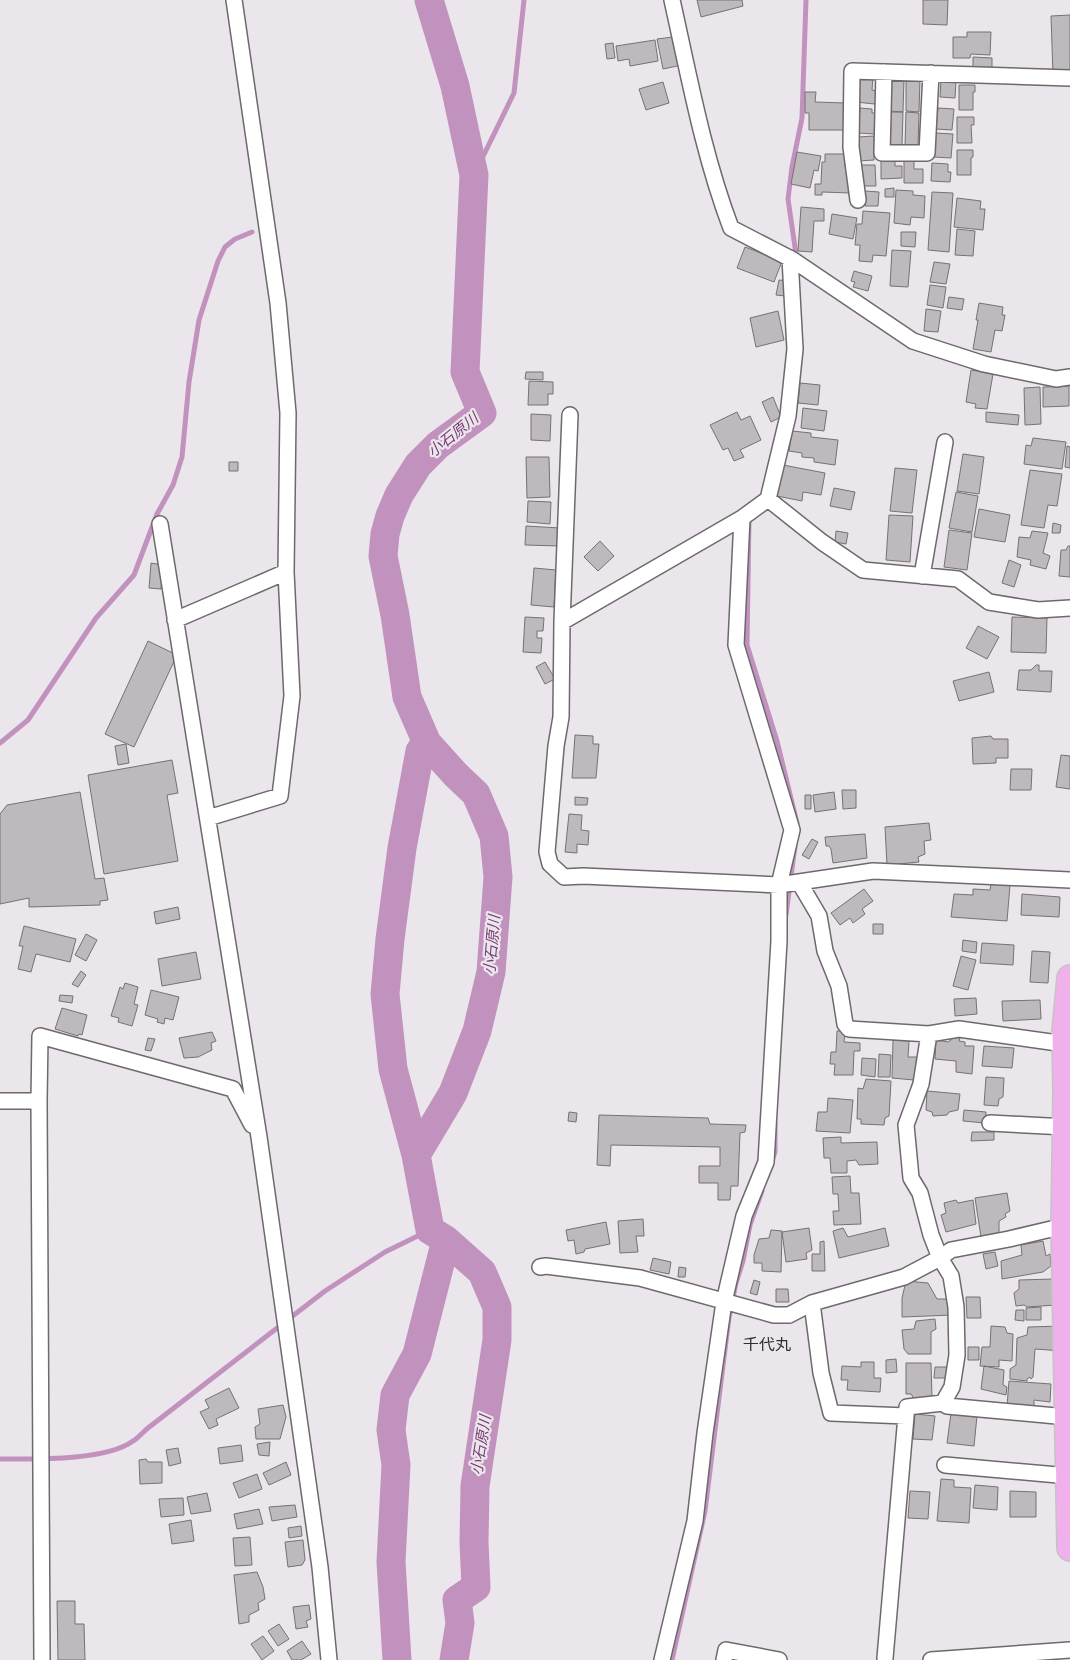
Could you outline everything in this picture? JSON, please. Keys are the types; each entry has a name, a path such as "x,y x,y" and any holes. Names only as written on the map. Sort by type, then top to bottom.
{"highway":[{"path":"1070,978 1065,1044 1064,1226 1070,1548"}],"street":[{"path":"208,818 280,796 292,696 286,572 288,413 278,303 234,0"},
{"path":"672,0 708,160 718,195 731,228 790,258 913,340 984,364 1056,379 1070,377"},
{"path":"858,200 851,147 852,71 1070,78"},
{"path":"884,72 882,153 927,153 931,73"},
{"path":"562,622 771,501 788,416 795,349 790,258"},
{"path":"570,415 562,622 561,717 556,746 547,852 550,864 564,877 584,876 789,883 873,871 1070,880"},
{"path":"922,576 945,442"},
{"path":"771,501 822,542 864,570 958,579 989,602 1038,610 1070,608"},
{"path":"662,1660 695,1520 705,1433 744,1216 766,1162 779,941 789,883 792,830 736,644 742,518"},
{"path":"160,524 259,1137 320,1567 329,1660"},
{"path":"175,620 286,572"},
{"path":"789,883 818,916 824,951 839,986 845,1024 849,1029 929,1034 960,1029 1065,1044"},
{"path":"929,1034 921,1084 906,1125 911,1178 920,1193 931,1235 940,1258 950,1276 956,1307 957,1355 952,1387 943,1403"},
{"path":"42,1660 40,1036 233,1088 259,1137"},
{"path":"0,1101 39,1101"},
{"path":"990,1123 1066,1127"},
{"path":"540,1266 640,1278 774,1315 789,1315 812,1303 904,1277 951,1250 1064,1226"},
{"path":"812,1303 822,1373 831,1413 906,1416"},
{"path":"887,1659 907,1407 943,1403 947,1406 1067,1417"},
{"path":"944,1465 1068,1476"},
{"path":"724,1660 726,1650 779,1660"},
{"path":"931,1660 1070,1650"}],"building":[{"path":"697,0 742,0 743,6 701,17"},
{"path":"923,0 948,0 947,25 923,24"},
{"path":"1070,15 1070,74 1053,75 1051,16"},
{"path":"967,32 991,32 990,55 971,54 970,58 953,58 953,37 967,37"},
{"path":"673,37 676,54 680,54 682,65 663,69 657,39"},
{"path":"655,40 658,61 630,66 629,59 618,61 616,46"},
{"path":"613,43 615,58 607,59 605,44"},
{"path":"973,57 992,58 992,70 973,69"},
{"path":"858,75 873,77 872,90 877,91 875,104 855,102"},
{"path":"891,78 904,78 903,112 890,111"},
{"path":"906,78 920,78 919,112 906,111"},
{"path":"941,80 956,81 955,98 940,97"},
{"path":"663,82 669,103 646,110 639,89"},
{"path":"959,85 975,85 973,110 959,110"},
{"path":"805,92 816,92 815,102 845,103 844,130 809,130 809,113 805,113"},
{"path":"860,108 872,109 872,113 877,113 875,134 858,133"},
{"path":"938,108 954,109 952,130 936,129"},
{"path":"890,112 903,112 902,146 889,146"},
{"path":"906,112 919,113 918,146 905,146"},
{"path":"957,117 974,117 974,125 971,125 972,143 957,143"},
{"path":"936,133 953,134 951,158 934,157"},
{"path":"874,136 874,160 858,161 858,137"},
{"path":"957,150 973,150 971,175 957,175"},
{"path":"797,152 821,156 818,171 814,170 810,188 791,184"},
{"path":"825,154 845,154 845,167 850,167 850,193 822,192 822,195 815,195 815,184 821,184 822,162 825,162"},
{"path":"881,158 895,158 895,166 902,166 902,178 881,179"},
{"path":"904,160 914,160 914,169 923,169 923,183 904,183"},
{"path":"932,163 948,164 948,172 951,172 950,182 931,181"},
{"path":"860,165 875,165 876,186 861,186"},
{"path":"894,188 894,197 885,197 885,189"},
{"path":"896,190 913,191 913,195 925,196 924,218 911,217 910,225 894,223"},
{"path":"865,191 879,192 878,206 865,206"},
{"path":"932,192 953,193 949,252 928,250"},
{"path":"957,198 981,201 980,209 985,209 983,230 954,227"},
{"path":"801,207 824,209 824,221 814,221 812,252 798,251"},
{"path":"863,211 890,213 886,256 873,255 872,262 859,261 860,245 855,245 857,224 862,224"},
{"path":"832,214 857,218 853,239 829,234"},
{"path":"957,229 975,231 973,256 955,255"},
{"path":"901,232 916,232 915,247 901,246"},
{"path":"745,247 782,261 774,282 737,268"},
{"path":"892,250 911,251 908,287 890,286"},
{"path":"934,262 950,264 946,284 930,282"},
{"path":"854,271 872,276 868,291 853,287 855,282 851,281"},
{"path":"779,280 789,281 786,296 776,295"},
{"path":"930,285 946,287 943,308 927,305"},
{"path":"949,297 964,299 962,310 947,308"},
{"path":"979,303 1003,307 1002,315 1005,315 1002,331 995,330 991,352 973,349"},
{"path":"926,309 941,311 938,332 924,331"},
{"path":"778,311 784,340 756,347 750,318"},
{"path":"971,370 993,374 987,409 975,408 976,404 966,402"},
{"path":"526,372 543,372 543,380 525,379"},
{"path":"529,381 553,382 553,394 548,394 548,405 528,405"},
{"path":"800,383 820,385 818,405 798,403"},
{"path":"1069,386 1069,406 1043,407 1043,387"},
{"path":"1040,387 1041,424 1025,425 1024,388"},
{"path":"773,397 781,417 771,422 762,402"},
{"path":"803,408 827,411 824,431 801,428"},
{"path":"737,412 741,420 750,416 761,440 740,450 744,457 734,461 728,448 723,450 710,425"},
{"path":"986,412 1019,415 1018,425 986,422"},
{"path":"531,414 551,415 550,441 531,440"},
{"path":"792,431 811,433 811,437 838,440 835,465 814,462 814,458 802,457 802,453 789,451"},
{"path":"1033,438 1066,442 1062,469 1024,464 1026,445 1031,446"},
{"path":"1067,446 1070,447 1070,468 1065,467"},
{"path":"963,454 984,457 979,494 957,491"},
{"path":"526,457 549,457 550,497 527,498"},
{"path":"229,462 238,462 238,471 229,471"},
{"path":"783,465 825,473 821,495 803,492 802,501 777,496"},
{"path":"895,468 917,470 912,513 890,511"},
{"path":"1030,470 1062,474 1057,506 1048,505 1044,528 1021,525"},
{"path":"834,488 855,492 851,510 830,506"},
{"path":"956,492 978,496 972,532 949,528"},
{"path":"528,501 551,502 550,524 527,522"},
{"path":"979,509 1010,515 1005,542 974,537"},
{"path":"889,515 913,516 910,562 886,560"},
{"path":"1053,523 1061,525 1060,533 1052,533"},
{"path":"526,526 560,528 559,546 525,545"},
{"path":"949,530 972,533 967,570 944,567"},
{"path":"836,531 848,533 846,544 835,542"},
{"path":"1032,531 1048,533 1043,553 1050,556 1046,569 1030,565 1031,560 1017,557 1019,537 1030,538"},
{"path":"600,541 614,556 598,571 584,557"},
{"path":"1070,546 1070,577 1059,576 1061,550 1066,550"},
{"path":"1009,560 1021,565 1014,587 1002,583"},
{"path":"151,563 163,565 161,589 149,588"},
{"path":"534,568 556,570 554,607 531,605"},
{"path":"525,617 544,618 543,631 537,631 537,638 542,638 541,653 523,652"},
{"path":"1012,617 1047,618 1046,653 1011,652"},
{"path":"978,626 999,637 987,659 966,648"},
{"path":"148,641 177,655 134,747 105,734"},
{"path":"545,662 555,679 545,684 536,667"},
{"path":"1036,665 1039,665 1039,671 1052,671 1051,692 1017,690 1019,670 1031,670"},
{"path":"989,672 994,692 959,701 953,681"},
{"path":"575,735 593,736 593,744 599,744 596,778 572,778"},
{"path":"991,736 993,739 1008,739 1008,758 996,758 996,763 973,764 972,738"},
{"path":"126,744 129,763 118,765 115,746"},
{"path":"1061,755 1070,756 1070,789 1056,787"},
{"path":"172,760 178,793 167,795 178,861 104,874 88,775"},
{"path":"1011,769 1032,769 1031,790 1010,790"},
{"path":"842,790 856,790 856,808 843,809"},
{"path":"80,792 95,879 104,878 108,900 100,901 100,905 29,907 29,898 0,904 0,814 7,805"},
{"path":"834,792 836,809 815,812 813,795"},
{"path":"805,795 811,795 811,809 805,809"},
{"path":"575,797 588,798 587,805 575,805"},
{"path":"569,814 582,815 581,830 589,831 588,845 577,844 577,853 565,852"},
{"path":"929,823 931,840 924,841 925,854 918,857 919,862 887,865 885,827"},
{"path":"865,834 867,858 833,863 831,849 829,846 826,846 825,837"},
{"path":"812,839 818,842 809,859 802,855"},
{"path":"991,883 1010,885 1007,921 951,917 954,894 973,895 973,889 990,890"},
{"path":"864,889 873,901 862,909 865,914 853,923 850,918 840,925 831,913"},
{"path":"1022,894 1060,897 1059,917 1021,915"},
{"path":"178,907 180,919 156,924 154,912"},
{"path":"873,924 883,924 883,934 873,934"},
{"path":"24,926 76,939 70,962 36,954 31,972 18,969 23,946 19,946"},
{"path":"86,934 97,940 86,961 75,955"},
{"path":"963,940 977,942 976,953 962,951"},
{"path":"982,943 1014,945 1013,965 980,963"},
{"path":"1032,951 1050,952 1048,983 1030,982"},
{"path":"196,952 201,979 162,986 158,959"},
{"path":"961,956 976,960 968,990 953,986"},
{"path":"81,971 86,975 78,987 72,984"},
{"path":"125,983 138,987 134,1004 138,1005 132,1026 118,1022 119,1018 111,1016 120,987 123,989"},
{"path":"151,990 179,997 173,1020 165,1018 164,1024 157,1022 158,1019 145,1015"},
{"path":"60,995 73,996 72,1003 59,1001"},
{"path":"976,998 977,1014 955,1016 954,999"},
{"path":"1040,1000 1041,1019 1003,1021 1002,1001"},
{"path":"62,1008 87,1015 82,1035 79,1034 78,1036 55,1029"},
{"path":"837,1031 845,1031 844,1042 860,1043 860,1051 854,1051 853,1075 834,1075 835,1064 830,1064 831,1052 836,1052"},
{"path":"212,1032 216,1041 211,1043 212,1050 198,1057 184,1058 179,1038"},
{"path":"950,1037 960,1038 959,1041 965,1042 965,1046 974,1046 972,1074 956,1072 956,1061 935,1059 936,1040 948,1042 951,1040"},
{"path":"148,1038 155,1039 151,1051 145,1050"},
{"path":"893,1040 909,1041 908,1057 920,1057 921,1075 914,1080 892,1078"},
{"path":"984,1046 1014,1048 1012,1068 982,1066"},
{"path":"879,1054 891,1055 890,1077 878,1077"},
{"path":"862,1058 876,1059 875,1077 861,1075"},
{"path":"986,1077 1004,1078 1003,1097 999,1099 998,1106 984,1105"},
{"path":"866,1079 891,1081 889,1116 885,1118 884,1125 861,1124 861,1119 857,1119 858,1088 863,1089"},
{"path":"927,1091 960,1094 958,1110 949,1112 947,1115 933,1116 932,1112 926,1110"},
{"path":"828,1098 853,1100 850,1133 816,1131 818,1112 827,1112"},
{"path":"964,1110 986,1112 985,1123 963,1121"},
{"path":"569,1112 577,1113 576,1122 568,1121"},
{"path":"599,1115 708,1118 710,1124 746,1125 745,1132 740,1133 738,1186 731,1186 730,1200 718,1200 718,1183 699,1183 699,1166 720,1166 720,1147 611,1145 610,1166 597,1165"},
{"path":"972,1132 994,1132 994,1140 971,1141"},
{"path":"841,1137 841,1143 877,1142 878,1164 859,1165 856,1160 847,1161 847,1173 831,1173 830,1158 824,1158 823,1138"},
{"path":"850,1176 851,1193 859,1193 861,1224 834,1225 833,1211 839,1211 838,1194 833,1194 832,1177"},
{"path":"1007,1193 1010,1211 1005,1214 1006,1217 999,1221 999,1234 981,1237 975,1198"},
{"path":"956,1200 958,1203 973,1200 976,1224 946,1232 941,1215 946,1213 944,1203"},
{"path":"643,1219 644,1236 636,1236 638,1252 620,1253 618,1221"},
{"path":"606,1222 610,1244 585,1249 584,1252 576,1254 574,1240 568,1241 566,1230"},
{"path":"809,1228 812,1250 806,1253 807,1259 786,1262 782,1232"},
{"path":"843,1228 848,1237 885,1228 889,1246 839,1258 833,1231"},
{"path":"771,1230 782,1231 781,1272 762,1271 762,1263 754,1263 754,1255 759,1239 769,1238"},
{"path":"824,1241 825,1271 812,1271 812,1254 820,1254 820,1242"},
{"path":"1043,1241 1046,1256 1050,1254 1051,1266 1043,1272 1002,1279 1001,1261 1022,1255 1021,1245"},
{"path":"995,1252 998,1266 986,1269 983,1254"},
{"path":"653,1258 671,1262 669,1274 650,1270"},
{"path":"679,1267 686,1268 685,1277 678,1277"},
{"path":"1054,1279 1056,1305 1016,1306 1014,1293 1019,1289 1019,1280"},
{"path":"754,1280 760,1282 757,1295 750,1293"},
{"path":"906,1281 928,1283 937,1299 953,1299 953,1315 902,1317 902,1298"},
{"path":"776,1289 788,1289 789,1302 776,1302"},
{"path":"966,1297 980,1297 981,1318 967,1318"},
{"path":"1041,1307 1041,1320 1026,1320 1026,1308"},
{"path":"1016,1310 1024,1310 1024,1321 1015,1320"},
{"path":"935,1319 936,1329 931,1332 931,1354 908,1354 904,1349 902,1330 914,1329 916,1321"},
{"path":"991,1326 1005,1327 1007,1333 1013,1334 1012,1361 999,1360 999,1367 980,1366 982,1347 990,1347"},
{"path":"1063,1326 1062,1351 1035,1349 1033,1377 1027,1379 1027,1381 1010,1379 1010,1369 1016,1365 1017,1338 1027,1335 1028,1327"},
{"path":"968,1347 979,1347 979,1360 968,1360"},
{"path":"896,1359 897,1372 886,1373 886,1360"},
{"path":"861,1362 874,1362 874,1378 881,1378 880,1392 847,1390 848,1380 841,1380 842,1366 861,1367"},
{"path":"906,1363 931,1363 932,1397 914,1399 911,1394 906,1394"},
{"path":"984,1366 1004,1370 1003,1385 1007,1387 1006,1395 981,1389"},
{"path":"935,1367 952,1367 952,1378 934,1378"},
{"path":"1009,1381 1051,1384 1050,1402 1034,1400 1034,1408 1007,1406"},
{"path":"229,1388 239,1408 216,1419 218,1425 209,1429 200,1412 209,1408 205,1400"},
{"path":"283,1405 286,1417 280,1439 256,1439 255,1427 260,1424 258,1409"},
{"path":"951,1413 977,1416 974,1446 947,1443"},
{"path":"915,1414 935,1416 932,1440 913,1439"},
{"path":"270,1442 269,1456 259,1455 257,1444"},
{"path":"241,1445 243,1461 220,1464 218,1448"},
{"path":"178,1448 181,1463 169,1466 166,1450"},
{"path":"146,1459 148,1462 162,1462 162,1483 140,1484 139,1460"},
{"path":"286,1462 291,1475 269,1485 263,1473"},
{"path":"257,1474 262,1489 239,1498 233,1483"},
{"path":"941,1479 954,1480 954,1487 971,1488 969,1523 937,1521"},
{"path":"975,1485 998,1487 997,1510 973,1508"},
{"path":"910,1491 930,1492 928,1519 908,1518"},
{"path":"1010,1491 1036,1492 1036,1517 1010,1517"},
{"path":"207,1493 211,1511 191,1514 187,1497"},
{"path":"183,1498 184,1515 161,1517 159,1499"},
{"path":"295,1505 297,1517 272,1521 269,1507"},
{"path":"259,1509 263,1524 237,1529 234,1514"},
{"path":"191,1520 194,1541 172,1544 169,1524"},
{"path":"301,1526 302,1536 289,1538 288,1528"},
{"path":"250,1537 252,1565 235,1566 233,1538"},
{"path":"303,1540 305,1560 302,1565 288,1567 285,1542"},
{"path":"257,1572 265,1599 258,1603 259,1610 249,1615 249,1622 239,1624 234,1575"},
{"path":"57,1601 75,1601 75,1624 84,1624 85,1660 58,1660"},
{"path":"309,1605 311,1619 306,1621 308,1627 296,1629 293,1607"},
{"path":"279,1624 289,1639 278,1646 268,1631"},
{"path":"263,1636 274,1651 262,1660 251,1644"},
{"path":"302,1641 311,1654 301,1660 292,1660 287,1651"}],"waterway":[{"name":"小石原川","path":"416,1155 453,1093 477,1031 491,972 498,877 494,836 476,794 427,743 407,697 395,615 383,556 385,534 390,516 399,495 418,465 438,445 482,413 465,372 474,175 455,86 429,0"},
{"path":"474,175 514,93 524,0"},
{"path":"796,254 788,199 792,167 802,118 806,0"},
{"path":"0,743 28,720 96,618 134,575 157,514 173,485 182,457 189,382 199,320 218,261 225,247 235,239 252,232"},
{"path":"749,519 747,645 777,741 797,823"},
{"name":"小石原川","path":"427,743 420,751 402,848 390,939 385,994 393,1069 416,1155 430,1230 446,1240 482,1272 497,1307 497,1340 475,1486 474,1543 476,1587 457,1600 460,1623 454,1660"},
{"path":"786,915 795,846"},
{"path":"772,1161 775,1152 775,1123"},
{"path":"672,1660 705,1511 729,1317 750,1225 762,1191"},
{"path":"0,1459 69,1458 121,1448 135,1440 325,1291 385,1252 430,1230"},
{"name":"小石原川","path":"397,1660 391,1562 396,1465 391,1430 395,1395 417,1354 446,1240"}],"district":[{"name":"千代丸","path":"767,1344"}]}
